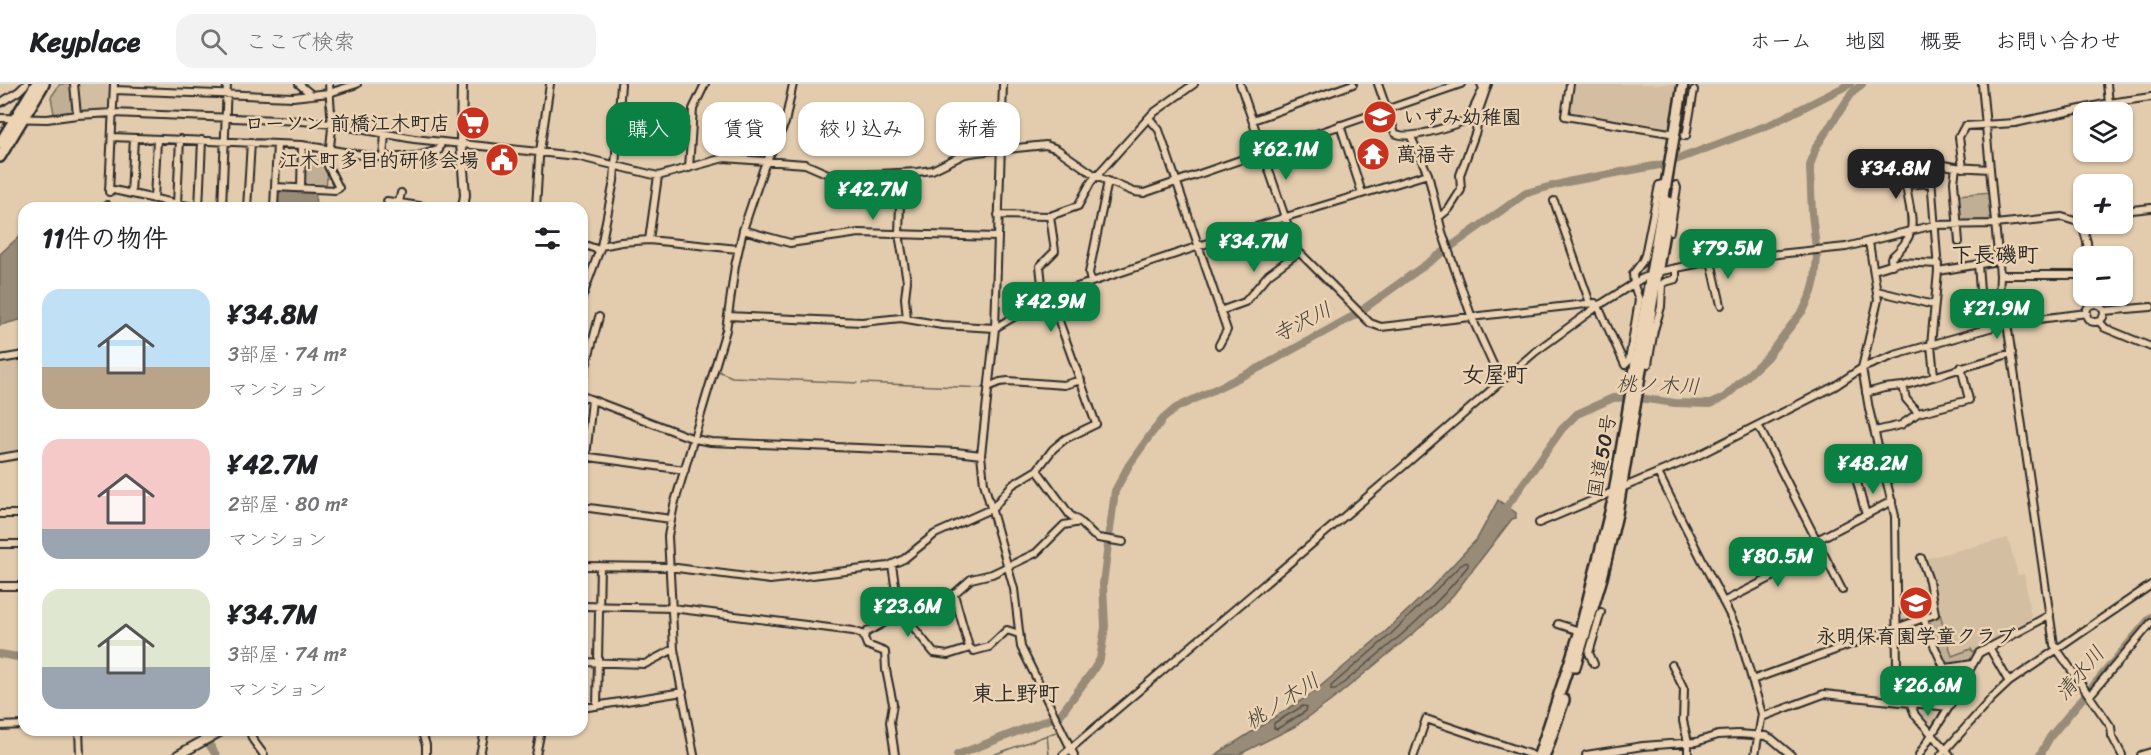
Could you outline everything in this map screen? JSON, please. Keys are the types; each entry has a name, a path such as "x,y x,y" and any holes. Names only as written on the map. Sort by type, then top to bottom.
{"highway":[{"path":"0,157 36,84"},
{"path":"0,143 44,84"},
{"name":"国道50号","path":"1675,149 1683,84"},
{"name":"国道50号","path":"1545,755 1587,633 1604,543 1618,489 1671,168 1691,87"},
{"name":"国道50号","path":"1539,755 1587,633"}],"main road":[{"path":"462,84 461,143 464,202"},
{"path":"178,755 211,736"}],"street":[{"path":"0,103 26,84"},
{"path":"74,84 77,115"},
{"path":"222,202 227,84"},
{"path":"299,84 312,95"},
{"path":"275,187 335,190 339,188 328,166 332,124 328,84"},
{"path":"168,202 109,190 114,87 293,97 329,93 357,84"},
{"path":"536,202 540,152 550,84"},
{"path":"588,281 600,248 616,166 621,84"},
{"path":"689,168 692,112 705,84"},
{"path":"694,755 674,649 668,536 726,330 743,230 767,161 785,123 793,84"},
{"path":"1002,102 1003,84"},
{"path":"998,215 1050,216 1078,206 1086,189 1096,176 1149,118 1161,106 1194,84"},
{"path":"1242,84 1263,152 1299,252 1366,319 1383,328 1595,303 1625,365 1629,361 1639,300 1633,283 1633,271 1645,255 1659,185 1662,184"},
{"path":"1253,120 1353,84"},
{"path":"1378,84 1395,133 1411,137 1468,120 1484,87"},
{"path":"1020,148 1046,145 1056,149 1096,176 1123,185 1134,192 1144,193 1461,84"},
{"path":"1570,84 1565,116 1670,133"},
{"path":"1982,84 2002,313 2007,323 2012,353 2056,650 2111,727 2112,736 2122,755"},
{"path":"2107,84 2109,102"},
{"path":"1438,218 1449,209 1461,190 1460,175 1476,131 1484,87"},
{"path":"1684,136 1686,136 1691,87"},
{"path":"2115,102 2151,96"},
{"path":"1959,242 1954,182 1960,168 1959,137 1965,126 2015,123 2073,111"},
{"path":"0,118 47,119 113,113 332,124 441,142 576,156 658,176 721,158 805,164 828,174 840,176 932,170 961,156"},
{"path":"1149,118 1159,130 1227,333 1219,345"},
{"path":"1341,126 1362,193"},
{"path":"383,158 385,134"},
{"path":"112,137 303,145 383,158 426,154 439,150 441,142"},
{"path":"1411,137 1428,174 1438,218 1472,318 1501,382"},
{"path":"131,194 134,138"},
{"path":"177,202 180,139"},
{"path":"154,199 157,140"},
{"path":"198,202 202,140"},
{"path":"247,202 250,142"},
{"path":"274,202 277,144"},
{"path":"301,188 303,145"},
{"path":"1001,156 995,328 981,455 984,483 1017,606 1023,654 1072,752"},
{"path":"1934,375 1931,345 1938,268 1930,163 1960,168 1990,169"},
{"path":"901,173 899,234 908,280 905,298 907,319"},
{"path":"728,316 862,322 896,318 942,325 995,328 1050,296 1286,217 1428,174"},
{"path":"1877,174 1900,176 1901,186 1930,183"},
{"path":"649,240 658,176"},
{"path":"1091,282 1089,273 1108,181"},
{"path":"1670,231 1676,185"},
{"path":"1892,265 1892,258 1908,242 1912,233 1906,185"},
{"path":"387,201 399,202 401,193"},
{"path":"1554,201 1590,303"},
{"path":"2133,210 2151,208"},
{"path":"588,566 669,567 770,580 892,565 904,559 935,534 990,509 1012,485 1037,470 1065,438 1096,424 1050,296 1042,284 1040,267 1055,251 1050,216"},
{"path":"1063,755 1072,752 1535,352 1633,283 1653,274 1711,261 1833,249 1934,225 1995,224 2062,216 2073,218"},
{"path":"743,230 790,243 848,233 998,237"},
{"path":"588,245 600,248 621,242 649,240 738,249"},
{"path":"1869,242 1878,291 1862,368 1892,501 1896,532 1897,668 1915,715 1931,736 1946,753 1992,698 2009,682 2151,585"},
{"path":"1220,311 1245,302 1271,272 1299,252"},
{"path":"1711,261 1721,305"},
{"path":"1874,270 1900,262 1938,268 1998,261"},
{"path":"1978,264 1983,330"},
{"path":"1648,364 1661,307 1662,284 1676,279 1676,268"},
{"path":"2000,275 2073,275"},
{"path":"1878,291 1934,305"},
{"path":"2087,313 2091,306"},
{"path":"2099,321 2104,311 2101,306"},
{"path":"2104,311 2151,307"},
{"path":"1539,523 1695,457 1835,386 1862,368 1895,355 2007,323 2087,313"},
{"path":"2087,313 2091,320 2099,321 2105,328 2151,347"},
{"path":"588,360 600,317"},
{"path":"1866,393 1902,386 2012,353"},
{"path":"0,359 18,356"},
{"path":"1875,431 1901,425 1918,413 1969,400 1961,368"},
{"path":"988,387 1008,381 1064,385 1081,380"},
{"path":"1902,386 1906,399 1918,413"},
{"path":"588,398 694,439 711,442 981,455"},
{"path":"588,428 592,400"},
{"path":"1758,425 1842,590"},
{"path":"0,458 18,455"},
{"path":"588,458 685,470"},
{"path":"1037,470 1070,515 1093,536 1120,542"},
{"path":"1658,473 1738,631 1762,717 1755,755"},
{"path":"1857,482 1866,515"},
{"path":"1817,540 1892,501"},
{"path":"588,508 671,519"},
{"path":"0,514 18,514"},
{"path":"864,635 902,613 903,610 954,594 971,579 986,576 1036,553 1064,525 1080,522"},
{"path":"0,544 18,544"},
{"path":"1723,602 1804,561 1824,554"},
{"path":"1752,680 1935,614 1929,581 1921,558"},
{"path":"892,565 897,598 902,613 934,653 948,655 970,648"},
{"path":"597,706 600,566"},
{"path":"0,586 18,586"},
{"path":"954,594 970,648 974,651 982,651 989,647 1007,630 1019,634"},
{"path":"588,606 672,608 853,631 864,635"},
{"path":"1594,664 1589,653 1587,633 1601,612"},
{"path":"1919,755 1979,653 2050,615"},
{"path":"1924,618 1956,694"},
{"path":"2090,695 2151,623"},
{"path":"1558,624 1587,633"},
{"path":"864,635 867,645 885,652 893,704 890,722 895,755"},
{"path":"1989,647 2009,682"},
{"path":"588,662 645,664 674,649"},
{"path":"1946,668 1973,664"},
{"path":"1672,665 1684,689 1683,721 1688,742 1688,755"},
{"path":"588,707 683,692"},
{"path":"1762,717 1824,694 1949,707"},
{"path":"1414,755 1426,719 1532,755"},
{"path":"0,726 18,725"},
{"path":"1586,755 1688,742 1718,735 1760,735 1772,739 1791,755"},
{"path":"79,736 80,755"},
{"path":"251,736 264,755"},
{"path":"423,736 426,755"},
{"path":"480,755 484,736"},
{"path":"536,755 540,736"},
{"path":"1640,747 1641,755"},
{"path":"2141,755 2151,752"}],"shaded area":[{"path":"60,84 72,84 75,111 54,114 51,97"},
{"path":"76,84 113,84 111,108 79,110"},
{"path":"1571,84 1678,84 1671,132 1568,115"},
{"path":"306,147 328,150 326,165 334,178 327,178 326,188 303,185 304,149"},
{"path":"1991,192 1993,218 1961,221 1959,219 1957,195"},
{"path":"18,357 18,453 0,456 0,360"},
{"path":"2008,538 2018,575 2024,574 2032,622 1975,655 1971,649 1952,656 1940,614 1936,615 1923,559"},
{"name":"永明保育園学童クラブ","path":"1928,584 1933,613 1901,625 1901,594"},
{"path":"1940,614 1952,656 1971,649 1975,655 1971,662 1946,666 1926,620"},
{"path":"1937,685 1939,701 1950,701 1948,706 1914,702 1911,694 1925,692 1925,686"},
{"path":"1917,706 1944,709 1933,730 1918,712"}],"water":[{"path":"277,191 316,193 315,202 277,202"},
{"path":"18,238 18,320 0,325 0,254"},
{"path":"1498,500 1516,513 1516,518 1512,519 1454,594 1415,632 1331,701 1294,727 1238,755 1215,755 1310,695 1385,632 1477,539"}],"waterway":[{"name":"寺沢川","path":"957,755 1060,715 1092,672 1100,659 1105,627 1103,584 1115,491 1129,465 1151,434 1176,408 1263,366 1355,315 1526,193 1567,182 1665,164 1771,124 1850,84"},
{"name":"桃ノ木川","path":"1503,512 1562,429 1577,414 1613,398 1632,397 1675,403 1710,404 1725,397 1767,357 1804,309 1815,280 1817,256 1810,166 1816,147 1852,93 1862,84"},
{"path":"1156,108 1169,98"},
{"path":"718,371 732,377 857,383"},
{"path":"862,383 985,388"},
{"name":"清水川","path":"2040,755 2050,737 2151,617"},
{"name":"寺沢川","path":"0,654 18,657"},
{"path":"993,755 1056,732"},
{"path":"1047,735 1049,755"},
{"name":"寺沢川","path":"204,736 216,755"}],"place":[{"name":"いずみ幼稚園","path":"1380,117"},
{"name":"ローソン 前橋江木町店","path":"473,123"},
{"name":"萬福寺","path":"1373,154"},
{"name":"江木町多目的研修会場","path":"502,160"},
{"name":"永明保育園学童クラブ","path":"1916,603"}],"district":[{"name":"下長磯町","path":"1995,254"},
{"name":"女屋町","path":"1495,374"},
{"name":"東上野町","path":"1016,693"}]}
